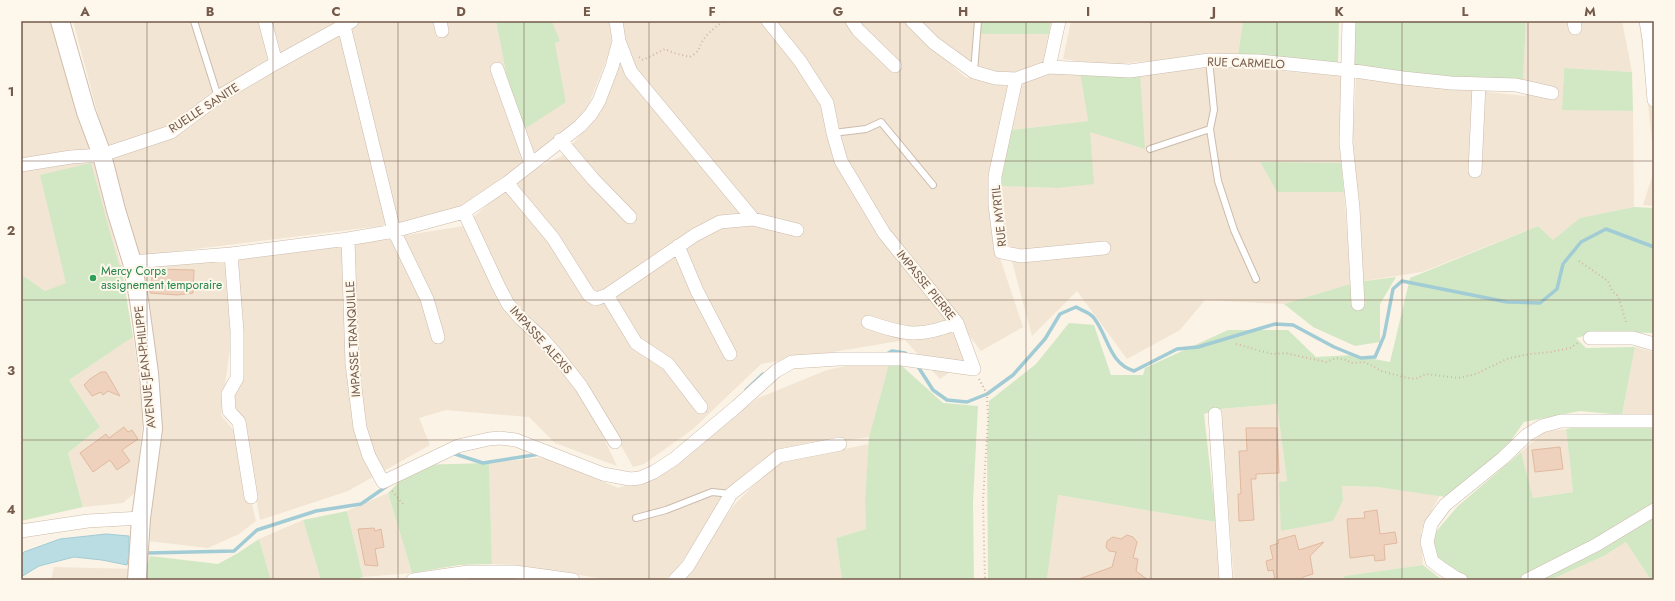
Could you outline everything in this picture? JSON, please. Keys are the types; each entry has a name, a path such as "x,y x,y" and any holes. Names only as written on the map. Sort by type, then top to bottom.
{"street":[{"name":"AVENUE JEAN-PHILIPPE","path":"60,21 86,112 102,155 116,210 132,262 148,374 153,429 141,518 137,580"},
{"path":"265,21 276,63"},
{"path":"616,21 619,41 631,72 752,219"},
{"name":"IMPASSE PIERRE","path":"768,21 800,61 827,102 833,133 841,161 884,233 956,323 974,369"},
{"path":"852,21 858,30 895,66"},
{"name":"RUE CARMELO","path":"912,21 934,43 974,72 995,78 1016,79 1049,67 1130,71 1209,60 1259,61 1348,70 1403,78 1479,84 1516,85 1552,93"},
{"path":"1049,67 1059,21"},
{"path":"1349,21 1346,143 1353,208 1358,304"},
{"path":"1646,21 1654,100"},
{"name":"RUELLE SANITE","path":"21,165 71,157 102,155 171,132 218,98 276,63 348,24"},
{"path":"348,24 394,231 427,299 438,337"},
{"path":"132,262 231,254 348,239 394,231 464,212 531,164 580,126 591,114 599,101 612,67 619,41"},
{"path":"497,69 531,164"},
{"name":"RUE MYRTIL","path":"1016,79 995,176 995,205 1001,252 1021,256 1104,248"},
{"path":"1475,171 1479,84"},
{"path":"560,140 593,179 630,217"},
{"path":"506,183 553,238 589,295 596,299 607,295 695,235 720,222 752,219 797,230"},
{"name":"IMPASSE ALEXIS","path":"464,212 508,304 565,364 582,386 615,442"},
{"name":"IMPASSE TRANQUILLE","path":"348,239 352,363 360,428 368,456 383,482"},
{"path":"678,246 697,291 730,354"},
{"path":"231,254 237,330 236,378 228,394 228,411 239,422 251,497"},
{"path":"607,295 636,343 668,364 700,407"},
{"path":"868,322 893,331 906,333 928,333 956,323"},
{"path":"1590,338 1633,338 1654,344"},
{"path":"383,482 458,446 500,438 516,440 603,474 630,479 640,478 654,472 674,459 776,371 792,362 838,359 901,359 974,369"},
{"path":"1215,414 1226,580"},
{"path":"1461,580 1446,572 1432,561 1427,542 1431,524 1444,505 1503,458 1527,435 1542,426 1561,422 1654,421"},
{"path":"675,580 688,566 731,494 779,456 840,444"},
{"path":"1527,580 1596,545 1654,510"},
{"path":"21,530 88,521 141,518"},
{"path":"413,580 468,572 515,572 573,580"}],"lane":[{"path":"194,21 218,98"},
{"path":"974,72 978,21"},
{"path":"1209,60 1214,110 1210,129 1218,181 1234,230 1256,279"},
{"path":"833,133 866,129 881,122 932,185"},
{"path":"1150,149 1210,129"},
{"path":"636,518 666,510 712,492 731,494"}],"path":[{"path":"624,54 636,55 643,60 665,49 690,57 698,52 703,39 718,25 725,21"},
{"path":"1579,261 1608,281 1612,291 1618,296 1633,338"},
{"path":"1236,344 1272,354 1285,353 1326,362 1336,358 1347,360 1352,363 1365,362 1381,371 1403,377 1415,378 1426,374 1458,378 1476,374 1509,358 1570,348 1578,342 1590,338"},
{"path":"974,369 987,394 988,420 983,501 985,580"},
{"path":"383,482 403,504"}],"shaded area":[{"path":"21,21 52,21 54,34 82,118 121,265 45,291 21,274"},
{"path":"73,21 496,21 514,114 566,102 555,43 560,41 552,21 610,21 612,46 584,116 468,212 397,224 138,256 111,164"},
{"path":"621,21 765,21 823,104 881,237 974,355 940,379 905,340 761,364 693,429 644,464 633,467 603,413 517,312 470,220 523,174 562,156 593,120"},
{"path":"774,21 903,21 965,77 1009,87 992,175 991,231 1023,327 981,351 886,231 843,160 829,100"},
{"path":"915,21 981,21 981,34 1049,34 1047,63 1008,75 977,70"},
{"path":"1071,21 1243,21 1238,55 1190,57 1107,65 1063,59"},
{"path":"1526,21 1622,21 1632,72 1564,68 1562,109 1633,111 1634,207 1581,218 1553,240 1538,226 1422,272 1357,282 1352,148 1356,78 1526,96 1523,81"},
{"path":"1639,21 1654,21 1654,159"},
{"path":"1223,66 1342,76 1341,163 1260,162 1277,192 1344,192 1351,284 1284,304 1205,300 1180,330 1127,359 1077,291 1032,336 1003,228 1000,186 1057,188 1090,132 1140,74"},
{"path":"1053,71 1080,73 1088,121 1011,130 1020,84"},
{"path":"1654,171 1654,206 1643,205"},
{"path":"464,226 509,313 563,369 582,392 617,466 555,443 529,417 446,410 419,418 430,445 348,491 260,520 242,423 233,412 237,260 319,249"},
{"path":"229,258 232,333 221,415 235,432 256,521 239,534 208,548 148,541 139,267"},
{"path":"133,337 144,407 136,492 123,503 83,507 68,453 100,427 69,380"},
{"path":"1635,347 1654,352 1654,414 1622,415"},
{"path":"891,356 869,437 775,451 730,487 676,571 664,580 611,580 515,565 492,564 489,463 546,457 618,488 650,477 697,447 758,398 827,370"},
{"path":"1277,404 1287,481 1280,482 1343,500 1342,486 1377,487 1440,495 1421,531 1423,565 1344,576 1345,580 1234,580 1220,409"},
{"path":"1566,429 1573,492 1533,498 1521,452 1544,432"},
{"path":"869,444 865,501 866,529 836,538 842,580 681,580 734,505 776,463"},
{"path":"388,493 412,573 363,577 347,511"},
{"path":"1058,495 1216,522 1220,580 1047,580"},
{"path":"303,520 321,580 271,580 259,539"},
{"path":"1626,542 1651,580 1550,580 1604,556"},
{"path":"54,567 135,569 134,580 51,580"}],"green space":[{"path":"496,21 552,21 560,41 555,43 566,102 523,130 514,114"},
{"path":"981,21 1051,21 1049,34 980,34"},
{"path":"1243,21 1339,21 1338,63 1238,55"},
{"path":"1351,21 1526,21 1523,81 1445,79 1351,67"},
{"path":"1564,68 1632,72 1633,111 1562,110"},
{"path":"1080,73 1140,74 1145,149 1090,132 1094,184 1057,188 1000,186 1011,130 1088,121"},
{"path":"1260,162 1341,163 1344,192 1277,192"},
{"name":"Mercy Corps assignement temporaire","path":"91,163 119,265 121,265 133,337 69,380 100,427 68,453 83,507 21,521 21,274 45,291 66,283 40,175"},
{"path":"1634,207 1654,208 1654,333 1600,332 1576,338 1586,348 1635,347 1622,415 1580,411 1524,422 1492,467 1446,497 1377,487 1342,486 1343,500 1333,521 1281,531 1279,482 1287,481 1277,404 1220,409 1204,414 1216,522 1058,495 1047,580 988,580 987,448 989,401 1036,364 1069,323 1094,325 1111,375 1143,375 1145,368 1228,330 1288,330 1316,357 1353,355 1390,362 1410,278 1538,226 1553,240 1580,218"},
{"path":"1396,277 1380,304 1380,342 1355,346 1313,327 1284,304 1357,282"},
{"path":"891,356 943,403 978,406 973,502 974,580 842,580 836,538 866,529 865,501 869,437"},
{"path":"1578,427 1654,428 1654,580 1651,580 1626,542 1604,556 1550,580 1460,580 1432,561 1427,542 1458,506 1521,452 1533,498 1573,492 1566,429"},
{"path":"489,463 492,564 459,565 412,573 388,493 416,465"},
{"path":"347,511 363,577 354,580 321,580 303,520"},
{"path":"259,539 271,580 144,580 150,556 218,564"},
{"path":"1423,565 1442,580 1345,580 1344,576"}],"water":[{"path":"106,534 129,536 129,555 127,565 102,560 74,557 39,566 21,577 21,555 24,552 60,539"}],"building":[{"path":"153,269 194,270 193,293 177,295 150,293"},
{"path":"101,372 106,372 120,396 108,391 103,395 101,392 92,396 84,385"},
{"path":"124,427 128,432 132,430 138,439 122,450 130,461 117,470 110,460 93,472 80,453 106,434 109,438"},
{"path":"1246,428 1277,428 1279,473 1256,474 1256,479 1251,479 1254,520 1239,521 1238,494 1241,494 1239,451 1247,451"},
{"path":"1560,447 1563,469 1535,472 1532,450"},
{"path":"1377,510 1380,534 1395,532 1397,543 1384,545 1385,560 1375,561 1374,555 1350,558 1347,519 1365,518 1364,512"},
{"path":"374,528 375,531 381,529 384,547 375,549 378,566 365,565 358,529"},
{"path":"1127,535 1133,537 1137,542 1133,558 1138,559 1136,571 1148,580 1079,580 1112,567 1116,552 1109,551 1106,547 1107,541 1113,537 1121,539"},
{"path":"1295,535 1299,550 1324,542 1310,556 1313,574 1303,577 1302,580 1275,580 1273,570 1268,571 1266,561 1273,559 1270,546 1279,543 1278,540"}],"waterway":[{"path":"917,365 933,390 947,400 967,402 987,394 1013,375 1045,339 1060,314 1076,307 1093,316 1114,356 1119,362 1134,371 1177,349 1198,347 1275,324 1293,325 1334,347 1361,358 1375,357 1384,336 1393,289 1402,281 1507,302 1540,303 1557,289 1563,264 1581,242 1606,229 1654,247"},
{"path":"885,355 892,351 905,353 908,356"},
{"path":"746,390 763,374"},
{"path":"452,453 483,463 540,454"},
{"path":"148,553 234,551 257,530 316,511 361,504 387,486"}],"place":[{"name":"Mercy Corps assignement temporaire","path":"93,278"}]}
